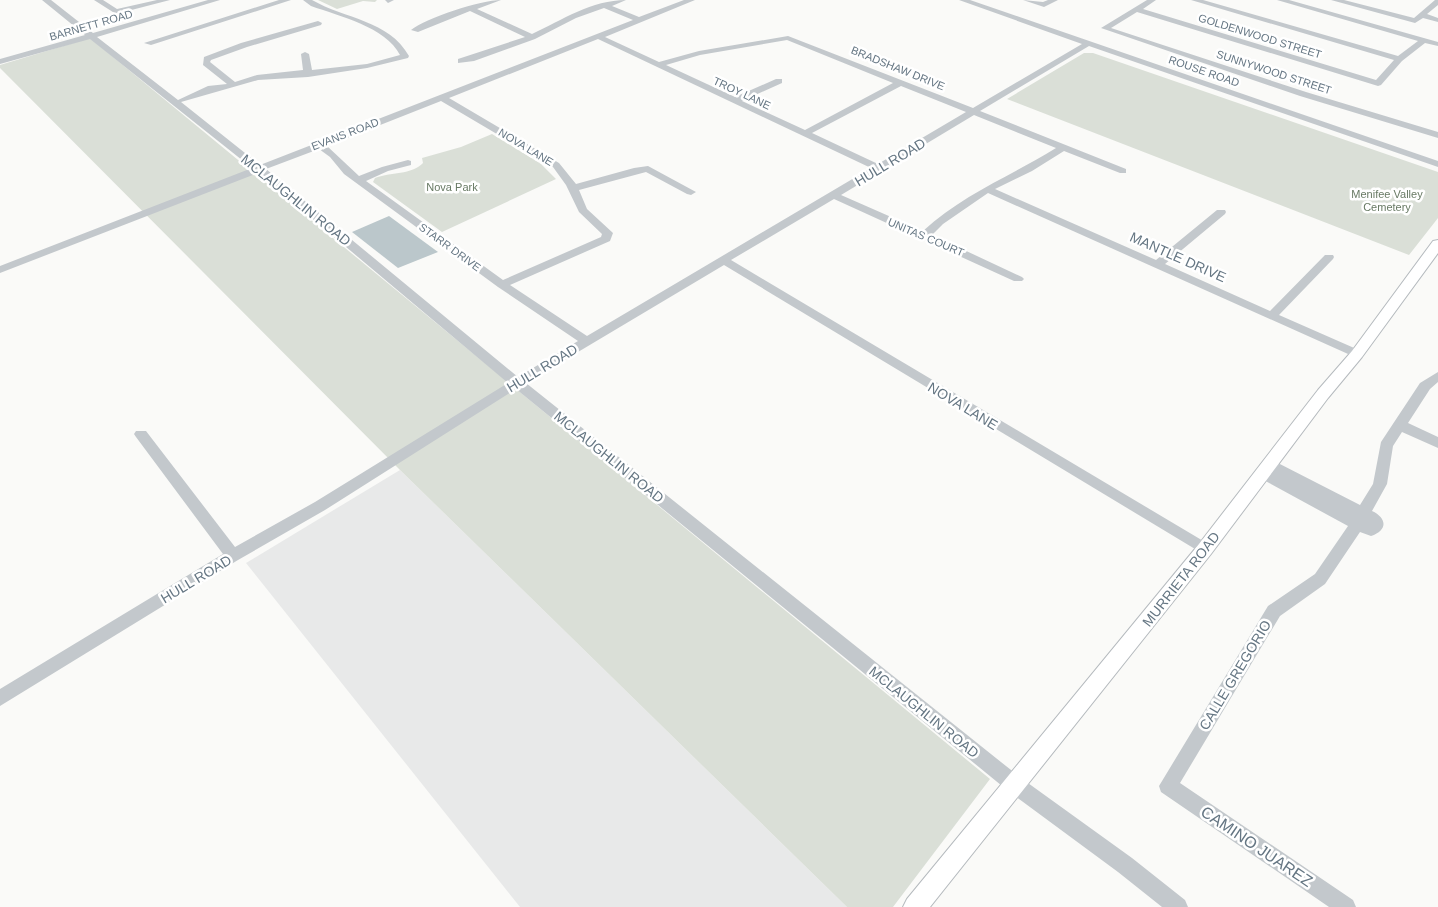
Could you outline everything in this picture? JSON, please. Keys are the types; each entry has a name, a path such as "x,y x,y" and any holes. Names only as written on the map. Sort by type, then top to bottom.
{"main road":[{"name":"MURRIETA ROAD","path":"916,907 1205,549 1323,394 1357,354 1438,244"}],"street":[{"name":"MCLAUGHLIN ROAD","path":"46,0 179,101 517,383 1014,784 1125,865 1178,907"},
{"path":"101,1 116,12 166,0"},
{"name":"BARNETT ROAD","path":"0,62 216,0"},
{"path":"148,43 287,0"},
{"path":"179,101 211,88 221,88 257,78 308,74 368,66 405,56 402,49 379,30 307,0"},
{"path":"415,30 470,8 497,0"},
{"path":"461,61 532,37 573,16 622,0"},
{"name":"EVANS ROAD","path":"0,270 691,0"},
{"name":"ROUSE ROAD","path":"963,0 1087,44 1293,102 1438,164"},
{"path":"1027,0 1044,5 1054,0"},
{"path":"1136,9 1152,0"},
{"path":"1195,0 1399,60 1424,40"},
{"path":"1281,0 1438,44"},
{"path":"1335,0 1415,21 1438,1"},
{"path":"1363,8 1373,0"},
{"path":"600,6 636,21"},
{"path":"470,8 532,37"},
{"name":"SUNNYWOOD STREET","path":"1136,9 1105,28 1293,102 1438,136"},
{"name":"GOLDENWOOD STREET","path":"1136,9 1378,83 1399,60"},
{"path":"1422,15 1438,20"},
{"path":"232,84 206,63 207,59 244,45 318,23"},
{"name":"TROY LANE","path":"597,36 878,168"},
{"name":"BRADSHAW DRIVE","path":"657,64 699,53 788,38 1122,171"},
{"name":"HULL ROAD","path":"0,698 233,556 320,506 517,383 1087,44"},
{"path":"305,54 308,74"},
{"path":"734,102 779,81"},
{"path":"804,134 901,82"},
{"name":"NOVA LANE","path":"441,97 556,165 573,188 583,210 608,233 606,239 502,285"},
{"name":"STARR DRIVE","path":"319,144 333,154 347,172 502,285 588,342"},
{"path":"924,236 939,222 987,189 1029,169 1063,147"},
{"path":"358,180 385,169 408,163"},
{"path":"573,188 637,170 648,169 691,192"},
{"name":"MANTLE DRIVE","path":"987,189 1357,354"},
{"name":"UNITAS COURT","path":"834,195 964,252 1018,279"},
{"path":"1158,264 1221,212"},
{"path":"1272,315 1329,257"},
{"name":"NOVA LANE","path":"723,260 1205,549"},
{"name":"CALLE GREGORIO","path":"1168,786 1274,611 1320,579 1380,484 1386,446 1425,386 1438,376"},
{"path":"1400,425 1438,443"},
{"path":"141,434 233,556"},
{"path":"1266,469 1360,518"},
{"name":"CAMINO JUAREZ","path":"1168,786 1346,907"}],"shaded area":[{"path":"389,216 438,252 398,268 352,232"},
{"path":"400,470 847,907 520,907 246,563"}],"green space":[{"path":"318,0 377,0 375,2 363,1 337,9"},
{"path":"90,38 990,779 893,907 847,907 400,470 0,68 0,65"},
{"name":"Menifee Valley Cemetery","path":"1084,53 1093,53 1438,172 1438,218 1409,255 1007,99"},
{"name":"Nova Park","path":"492,134 541,164 556,179 442,232 373,182 375,178 381,176 413,170 423,163 422,158 461,147"}]}
